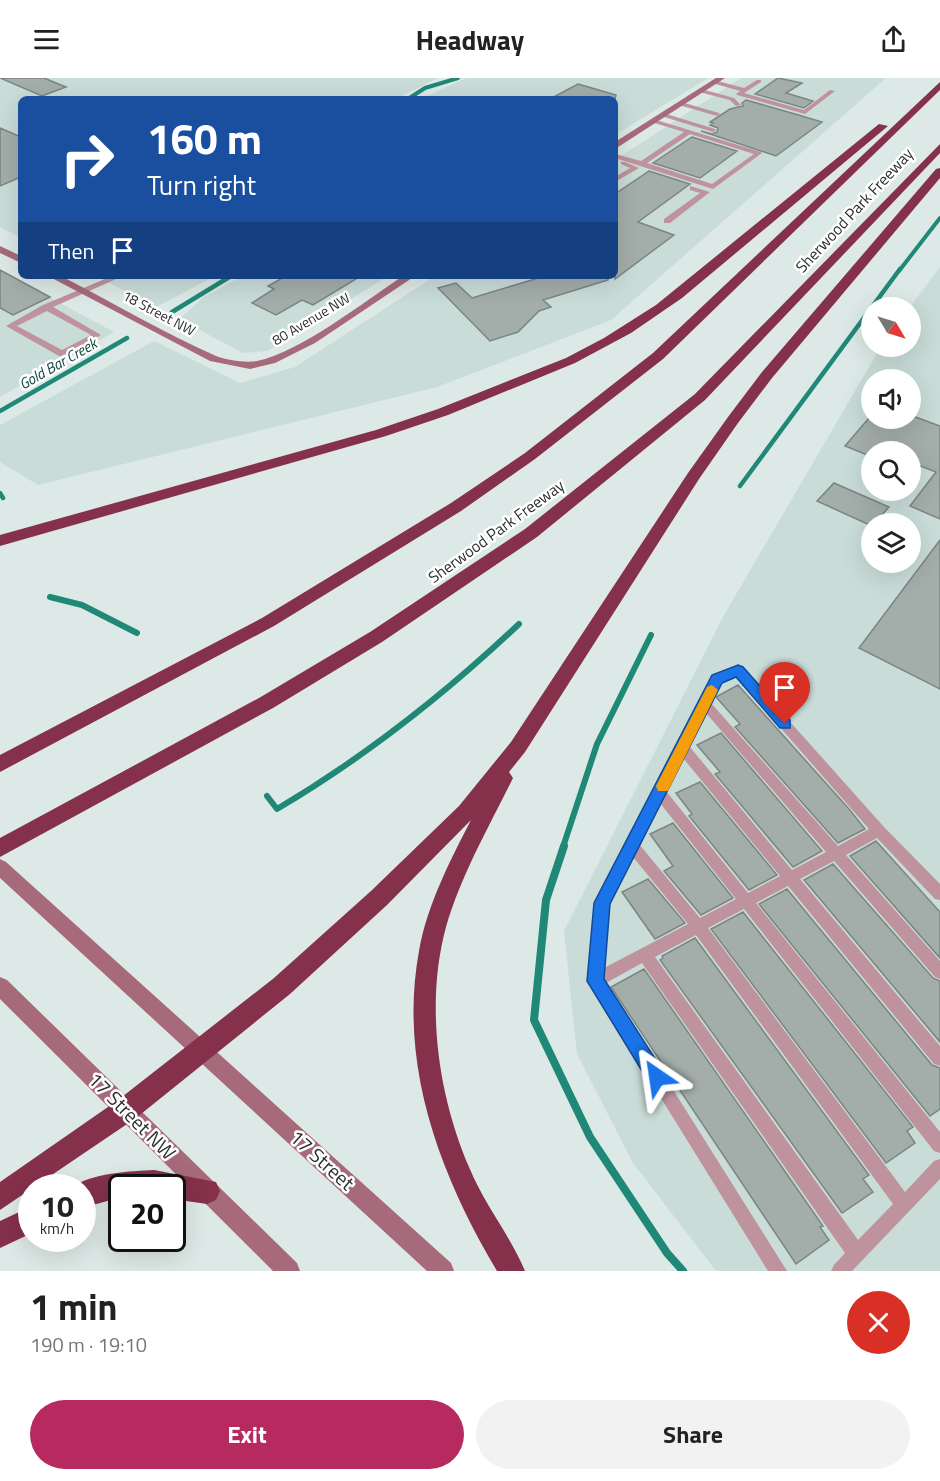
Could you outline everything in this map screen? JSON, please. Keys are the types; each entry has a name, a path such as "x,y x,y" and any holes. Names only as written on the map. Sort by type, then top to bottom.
{"highway":[{"path":"0,541 86,513 374,437 461,406 579,357 612,339 675,297 902,111 936,89"},
{"name":"Sherwood Park Freeway","path":"0,764 141,692 267,622 456,507 530,456 658,356 936,89"},
{"name":"Sherwood Park Freeway","path":"0,848 266,703 385,631 531,533 700,397 940,147"},
{"path":"0,1197 127,1109 282,986 379,898 466,812 518,747 693,476 733,420 767,375 940,171"},
{"path":"512,1271 460,1178 442,1128 430,1062 425,1001 430,950 445,900 518,747"},
{"path":"96,1191 123,1184 154,1183 207,1191"},
{"path":"0,1235 18,1226"}],"street":[{"path":"618,144 718,80"},
{"path":"0,249 18,258"},
{"name":"18 Street NW","path":"59,279 214,359 255,365"},
{"name":"80 Avenue NW","path":"255,365 286,354 405,279"},
{"path":"0,867 200,1050"},
{"name":"17 Street NW","path":"0,987 127,1109 289,1271"},
{"name":"17 Street","path":"200,1050 443,1271"}],"lane":[{"path":"718,80 742,92 805,112 832,92"},
{"path":"732,99 759,81"},
{"path":"701,91 732,99 738,105"},
{"path":"681,104 717,114"},
{"path":"663,115 713,130"},
{"path":"638,166 713,187 759,153 653,122"},
{"path":"618,178 689,132"},
{"path":"618,158 706,192 667,221"},
{"path":"0,331 46,307 112,279"},
{"path":"10,326 62,354 97,335 46,307"},
{"path":"778,1271 596,981 602,903 660,794 717,679 738,670 879,831 940,894"},
{"path":"705,704 834,854 940,972"},
{"path":"682,747 940,1059"},
{"path":"660,794 747,900 940,1145"},
{"path":"596,981 879,831"},
{"path":"632,846 698,926 904,1205"},
{"path":"646,956 857,1254"},
{"path":"840,1271 940,1167"}],"shaded area":[{"path":"0,78 438,78 401,96 18,96 18,236 0,227"},
{"path":"466,78 708,78 618,133 618,96 427,96"},
{"path":"741,78 886,78 611,320 437,387 38,485 0,462 0,425 154,341 240,383 295,367 430,279 618,279 618,158"},
{"path":"940,267 940,1271 716,1271 633,1163 577,1054 564,931 724,615 861,381 861,429 921,429 921,369 868,369 875,357 921,357 921,297 918,297"},
{"path":"0,271 114,332 0,397"},
{"path":"102,279 209,279 156,307"},
{"path":"237,279 383,279 267,351 243,353 179,319 204,297"}],"building":[{"path":"0,78 44,78 66,87 42,96"},
{"path":"778,78 802,83 786,93 813,101 804,108 755,94"},
{"path":"578,84 616,95 616,96 556,96"},
{"path":"746,100 822,122 776,156 701,131 712,134 717,132 718,128 710,125 713,123 710,122 730,109 743,106 742,103"},
{"path":"0,128 18,136 18,178 0,186"},
{"path":"692,137 737,151 700,178 653,163"},
{"path":"649,171 690,184 638,222 674,235 618,277 618,192"},
{"path":"0,270 50,297 13,315 0,308"},
{"path":"281,279 356,279 313,305 302,300 276,315 252,303 274,289 268,286"},
{"path":"535,279 608,279 543,300 551,307 539,311 518,332 490,341 438,288 456,283 472,298"},
{"path":"921,419 940,426 940,519 910,506 914,501 921,501 921,492 936,472 921,466 921,441 861,441 861,453 845,446 861,427 921,429"},
{"path":"834,483 861,495 861,501 875,501 889,507 884,513 861,513 861,521 817,501"},
{"path":"940,540 940,689 859,648 915,573 921,573 921,565"},
{"path":"738,685 865,829 838,843 735,727 740,724 716,697"},
{"path":"721,733 822,851 793,867 715,774 720,772 697,745"},
{"path":"700,782 777,875 749,890 689,816 692,814 676,793"},
{"path":"673,823 733,898 701,915 664,871 673,866 650,834"},
{"path":"876,841 940,912 940,958 850,856"},
{"path":"833,864 933,978 940,981 940,1042 804,880"},
{"path":"648,879 685,923 655,939 622,892"},
{"path":"787,889 932,1065 940,1068 940,1109 930,1116 759,904"},
{"path":"743,912 913,1127 907,1131 915,1143 886,1163 711,929"},
{"path":"695,938 869,1175 863,1179 873,1192 842,1213 660,960 662,956"},
{"path":"644,969 823,1226 820,1227 829,1240 796,1264 611,987"}],"waterway":[{"name":"Gold Bar Creek","path":"413,96 425,88 458,78"},
{"path":"899,271 940,218"},
{"path":"740,486 900,269"},
{"name":"Gold Bar Creek","path":"172,312 226,279"},
{"name":"Gold Bar Creek","path":"0,411 127,338"},
{"path":"0,493 3,498"},
{"path":"50,597 82,605 137,633"},
{"path":"267,796 277,809 341,768 433,700 519,624"},
{"path":"563,847 597,744 651,635"},
{"path":"564,846 546,900 534,1020 590,1137 667,1253 683,1271"}],"slow traffic":[{"path":"663,786 712,690"}],"route":[{"path":"657,1077 596,981 602,903 660,794 717,679 738,670 785,724"}]}
